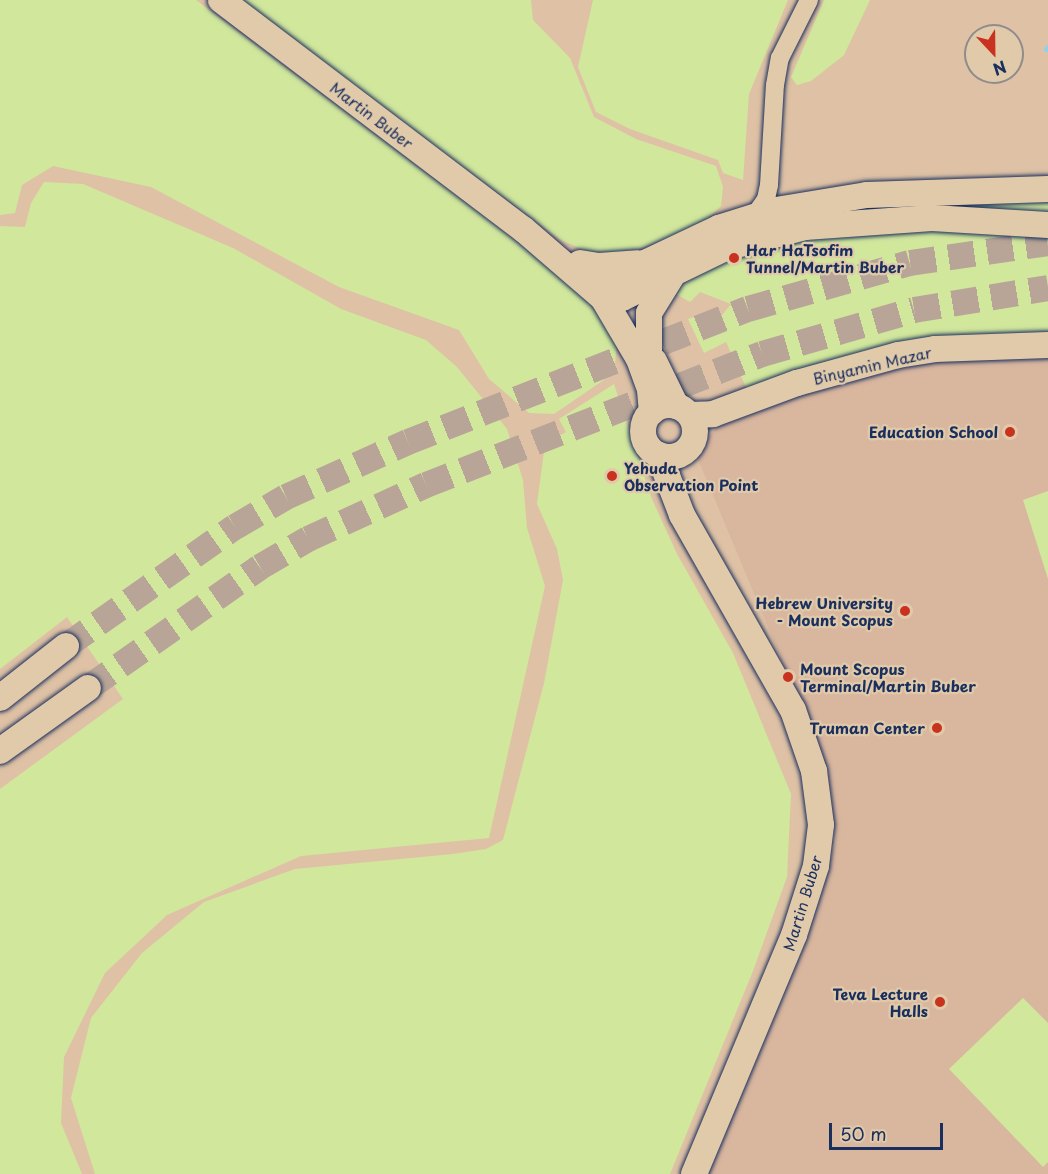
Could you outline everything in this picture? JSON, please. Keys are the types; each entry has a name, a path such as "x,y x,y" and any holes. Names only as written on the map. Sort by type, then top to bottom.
{"street":[{"name":"Martin Buber","path":"221,0 611,293 650,390 679,425"},
{"path":"755,215 766,199 780,58 809,0"},
{"path":"768,163 783,194 821,201"},
{"path":"611,293 647,262 755,215 821,201 915,191 1048,189"},
{"path":"611,293 759,236 859,220 932,218 1048,225"},
{"name":"Martin Buber","path":"523,229 580,262 611,293 649,350 679,425 682,492 696,535"},
{"path":"580,262 599,266 647,262"},
{"path":"649,350 648,323 652,305 663,286 680,268"},
{"name":"Binyamin Mazar","path":"679,425 712,422 738,407 797,383 898,355 935,349 1048,345"},
{"name":"Martin Buber","path":"679,425 644,435 651,450 659,455 674,497 793,710 814,771 821,825 816,866 794,935 694,1174"},
{"path":"659,455 676,456 679,425"},
{"path":"0,698 66,646"},
{"path":"0,751 88,688"}],"shaded area":[{"name":"Hebrew University - Mount Scopus","path":"1048,350 1048,1174 706,1174 828,870 836,841 828,771 695,452 717,427 812,385 901,359"}],"green space":[{"path":"0,0 196,0 560,274 590,302 617,343 614,373 554,414 529,413 489,379 459,330 339,287 151,187 53,166 22,185 15,213 0,215"},
{"path":"239,0 531,0 533,20 570,58 594,117 636,139 716,166 723,187 721,206 701,225 629,253 586,251 561,240"},
{"path":"593,0 788,0 749,94 743,180 723,173 718,160 630,129 596,112 578,67"},
{"path":"824,0 870,0 844,55 811,81 797,85 791,77"},
{"path":"44,182 83,184 233,248 341,309 426,340 457,367 507,429 523,480 527,528 545,586 489,838 301,856 167,915 105,973 64,1057 61,1123 82,1174 0,1174 0,789 123,699 67,617 0,669 0,226 25,227 31,203"},
{"path":"1048,196 1048,217 821,217 863,202"},
{"path":"919,227 1048,232 1048,338 748,392 726,342 704,353 688,319 697,316 715,324 731,304 700,292 690,302 671,291 696,270 782,241"},
{"path":"614,384 651,497 677,554 733,653 791,794 787,877 753,971 670,1174 95,1174 71,1098 91,1018 142,953 204,902 295,869 453,854 486,849 503,840 544,683 563,580 557,549 537,504 545,444 566,432 559,419"},
{"path":"1048,491 1048,579 1023,500"},
{"path":"1023,998 1048,1023 1048,1162 1043,1167 949,1069"}],"tunnel":[{"path":"66,646 235,527 286,497 408,442 748,309 910,263 1048,243"},
{"path":"88,688 260,567 308,539 426,485 762,354 914,310 1048,288"}],"place":[{"name":"Har HaTsofim Tunnel/Martin Buber","path":"734,258"},
{"name":"Education School","path":"1010,432"},
{"name":"Yehuda Observation Point","path":"612,476"},
{"name":"Hebrew University - Mount Scopus","path":"905,611"},
{"name":"Mount Scopus Terminal/Martin Buber","path":"788,677"},
{"name":"Truman Center","path":"937,728"},
{"name":"Teva Lecture Halls","path":"940,1002"}]}
